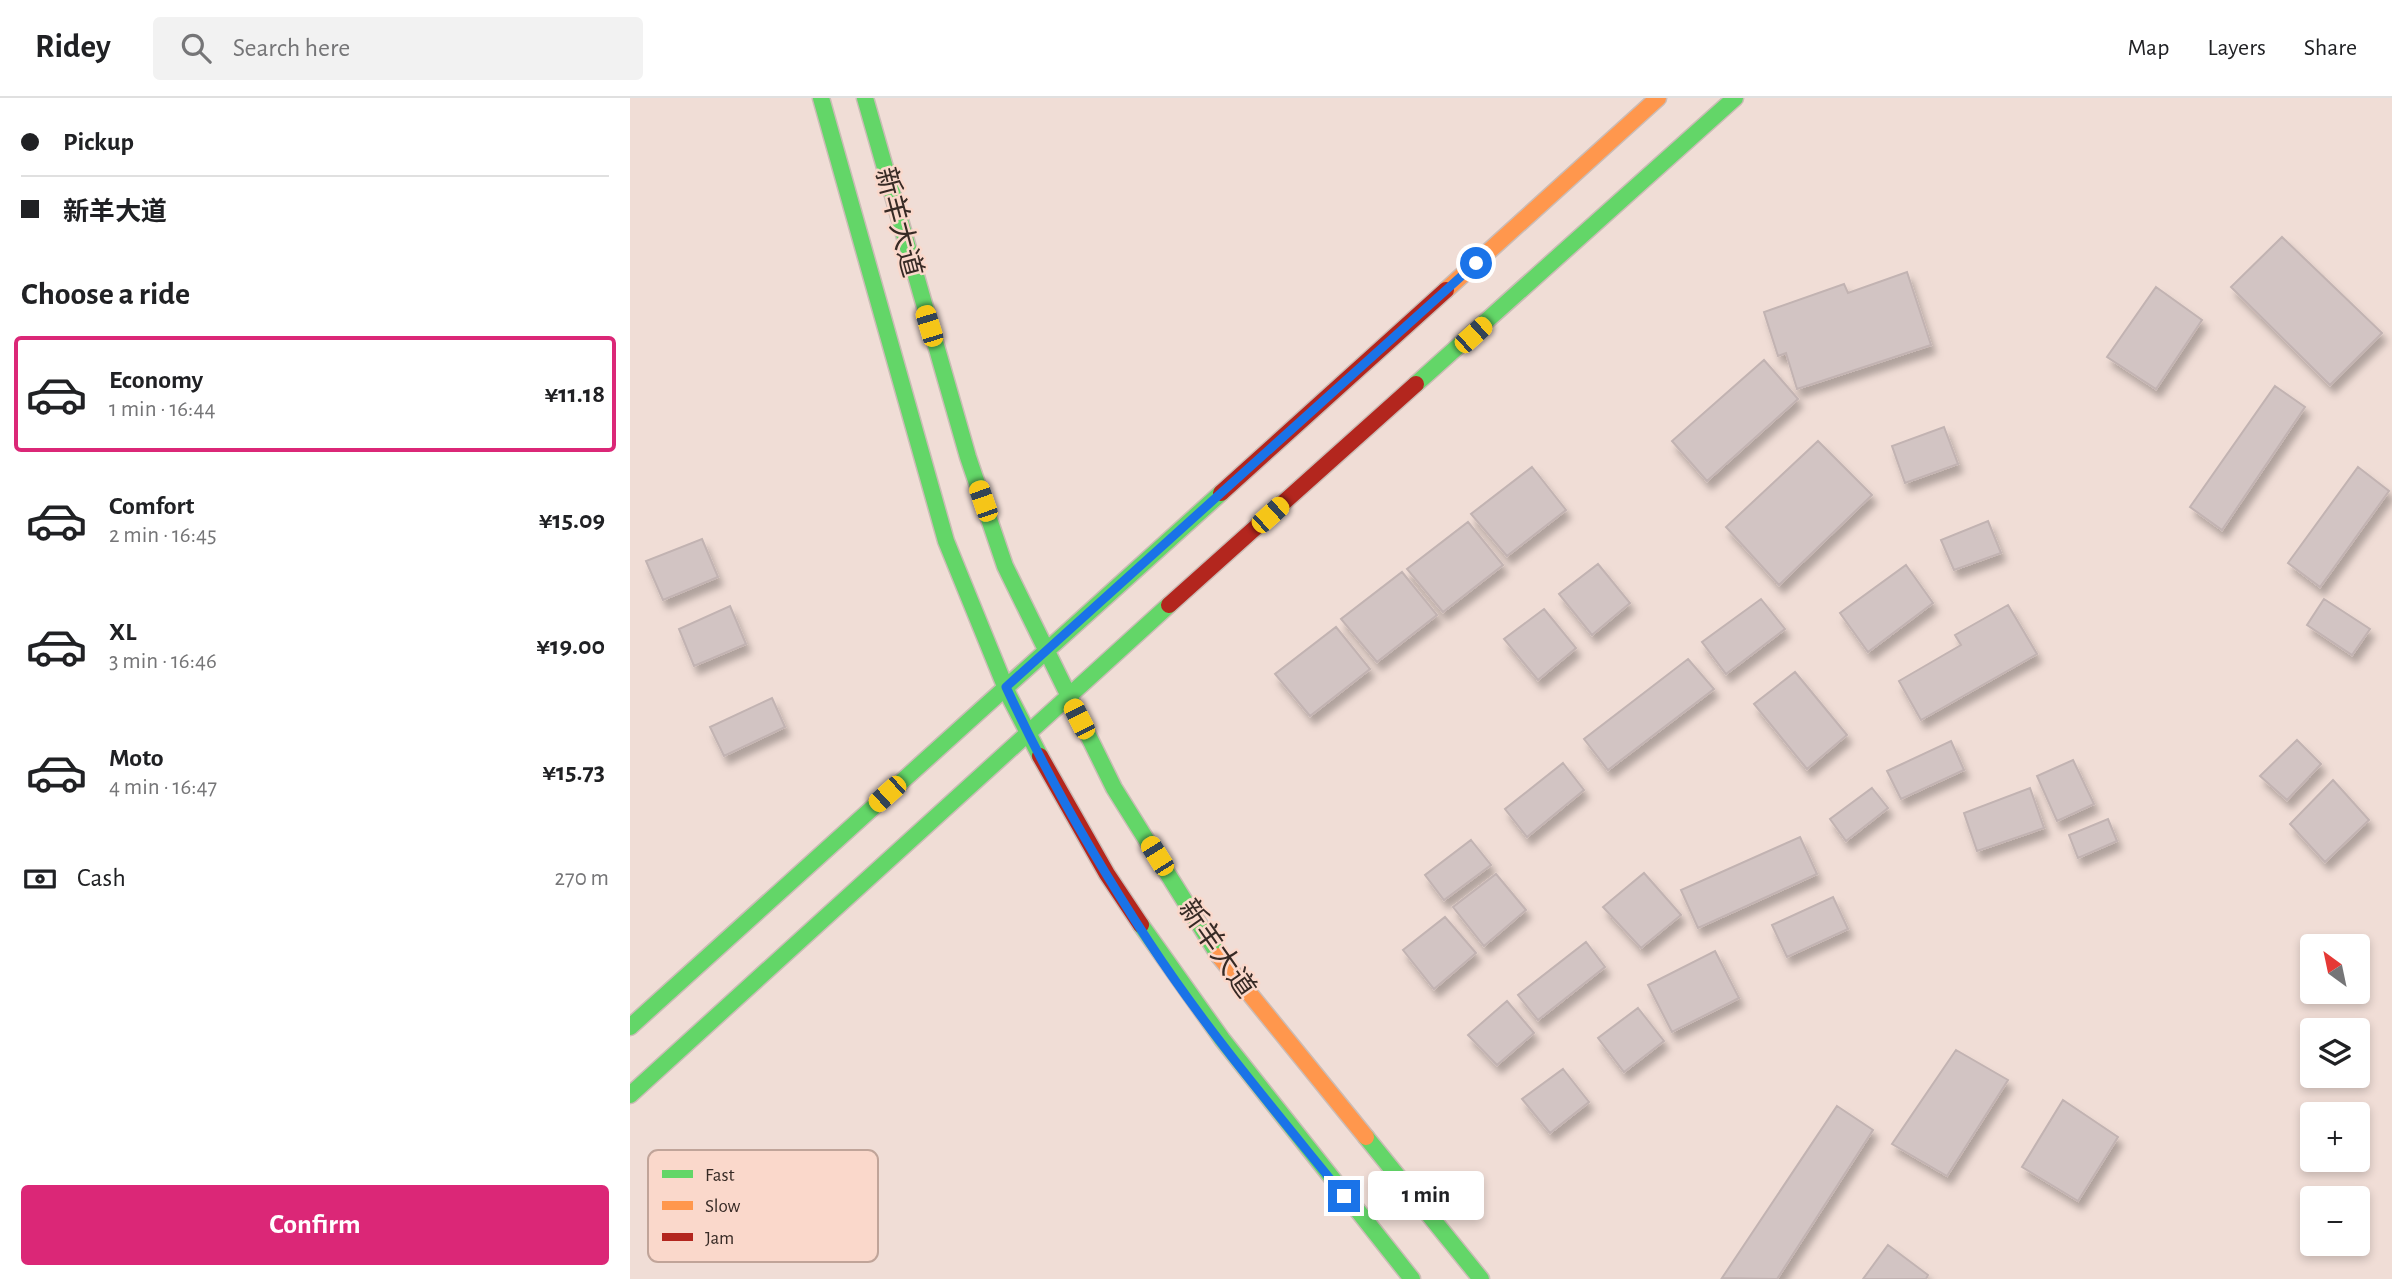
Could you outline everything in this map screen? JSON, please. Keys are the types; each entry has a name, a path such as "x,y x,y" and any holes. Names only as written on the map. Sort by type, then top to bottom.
{"main road":[{"name":"新羊大道","path":"821,98 933,501 968,602 1027,733 1069,812 1151,944 1243,1071 1412,1279"},
{"name":"新羊大道","path":"865,98 968,457 1005,566 1114,788 1213,948 1481,1279"},
{"path":"630,1027 1658,98"},
{"path":"630,1095 1068,696 1735,98"}],"building":[{"path":"2282,237 2382,333 2330,385 2231,287"},
{"path":"1907,272 1931,345 1797,389 1786,353 1778,356 1764,312 1844,284 1848,293"},
{"path":"2156,287 2202,320 2156,389 2107,357"},
{"path":"1764,360 1798,399 1707,481 1672,441"},
{"path":"2275,386 2305,407 2222,530 2190,507"},
{"path":"1944,427 1958,464 1905,483 1892,446"},
{"path":"1818,441 1872,495 1779,585 1726,527"},
{"path":"1532,467 1566,510 1507,556 1471,514"},
{"path":"2358,467 2389,491 2320,587 2288,563"},
{"path":"1988,521 2001,553 1954,570 1941,540"},
{"path":"1468,522 1503,565 1443,612 1407,569"},
{"path":"702,539 718,577 663,600 646,561"},
{"path":"1598,564 1630,603 1592,635 1559,594"},
{"path":"1906,565 1933,603 1868,652 1840,613"},
{"path":"1402,572 1437,615 1377,662 1341,619"},
{"path":"1761,599 1785,629 1726,674 1702,642"},
{"path":"2324,599 2370,629 2352,655 2307,625"},
{"path":"2008,605 2037,654 1921,720 1899,681 1961,645 1955,635"},
{"path":"730,606 746,644 694,666 679,629"},
{"path":"1544,609 1576,648 1538,680 1504,639"},
{"path":"1336,627 1370,669 1310,716 1275,674"},
{"path":"1688,659 1714,689 1608,770 1584,739"},
{"path":"1795,672 1847,735 1807,769 1754,704"},
{"path":"772,698 785,727 724,756 710,727"},
{"path":"2297,740 2321,764 2287,800 2260,776"},
{"path":"1951,741 1964,770 1901,799 1887,771"},
{"path":"2073,760 2094,804 2057,821 2037,776"},
{"path":"1563,763 1584,790 1527,837 1505,809"},
{"path":"2333,780 2369,820 2325,862 2290,824"},
{"path":"1872,788 1888,808 1846,841 1830,819"},
{"path":"2030,788 2044,828 1977,851 1964,813"},
{"path":"2108,819 2117,841 2078,858 2069,835"},
{"path":"1800,837 1817,874 1698,928 1681,890"},
{"path":"1471,840 1491,865 1444,900 1425,875"},
{"path":"1644,873 1681,915 1641,948 1603,907"},
{"path":"1496,874 1526,910 1484,946 1453,907"},
{"path":"1833,897 1848,929 1787,957 1772,925"},
{"path":"1445,917 1476,953 1434,989 1403,950"},
{"path":"1586,942 1605,967 1538,1020 1518,995"},
{"path":"1715,951 1739,998 1672,1032 1648,985"},
{"path":"1507,1001 1534,1033 1497,1065 1468,1035"},
{"path":"1638,1008 1664,1041 1624,1072 1598,1038"},
{"path":"1956,1050 2008,1080 1947,1176 1892,1144"},
{"path":"1563,1069 1589,1102 1550,1133 1522,1099"},
{"path":"2063,1100 2118,1137 2078,1201 2022,1167"},
{"path":"1837,1106 1873,1130 1777,1279 1722,1278"},
{"path":"1888,1245 1928,1275 1926,1279 1863,1279"}],"traffic: fast":[{"path":"821,98 946,541 1009,696 1040,756"},
{"path":"865,98 968,457 1005,566 1114,788 1219,956"},
{"path":"1416,384 1735,98"},
{"path":"630,1027 1221,493"},
{"path":"630,1095 1169,605"},
{"path":"1141,925 1222,1039 1412,1279"},
{"path":"1366,1137 1481,1279"}],"traffic: slow":[{"path":"1446,290 1658,98"},
{"path":"1219,956 1366,1137"}],"traffic: jam":[{"path":"1221,493 1446,290"},
{"path":"1169,605 1416,384"},
{"path":"1040,756 1107,874 1141,925"}],"route":[{"path":"1344,1196 1243,1071 1151,944 1069,812 1006,687 1476,263"}]}
